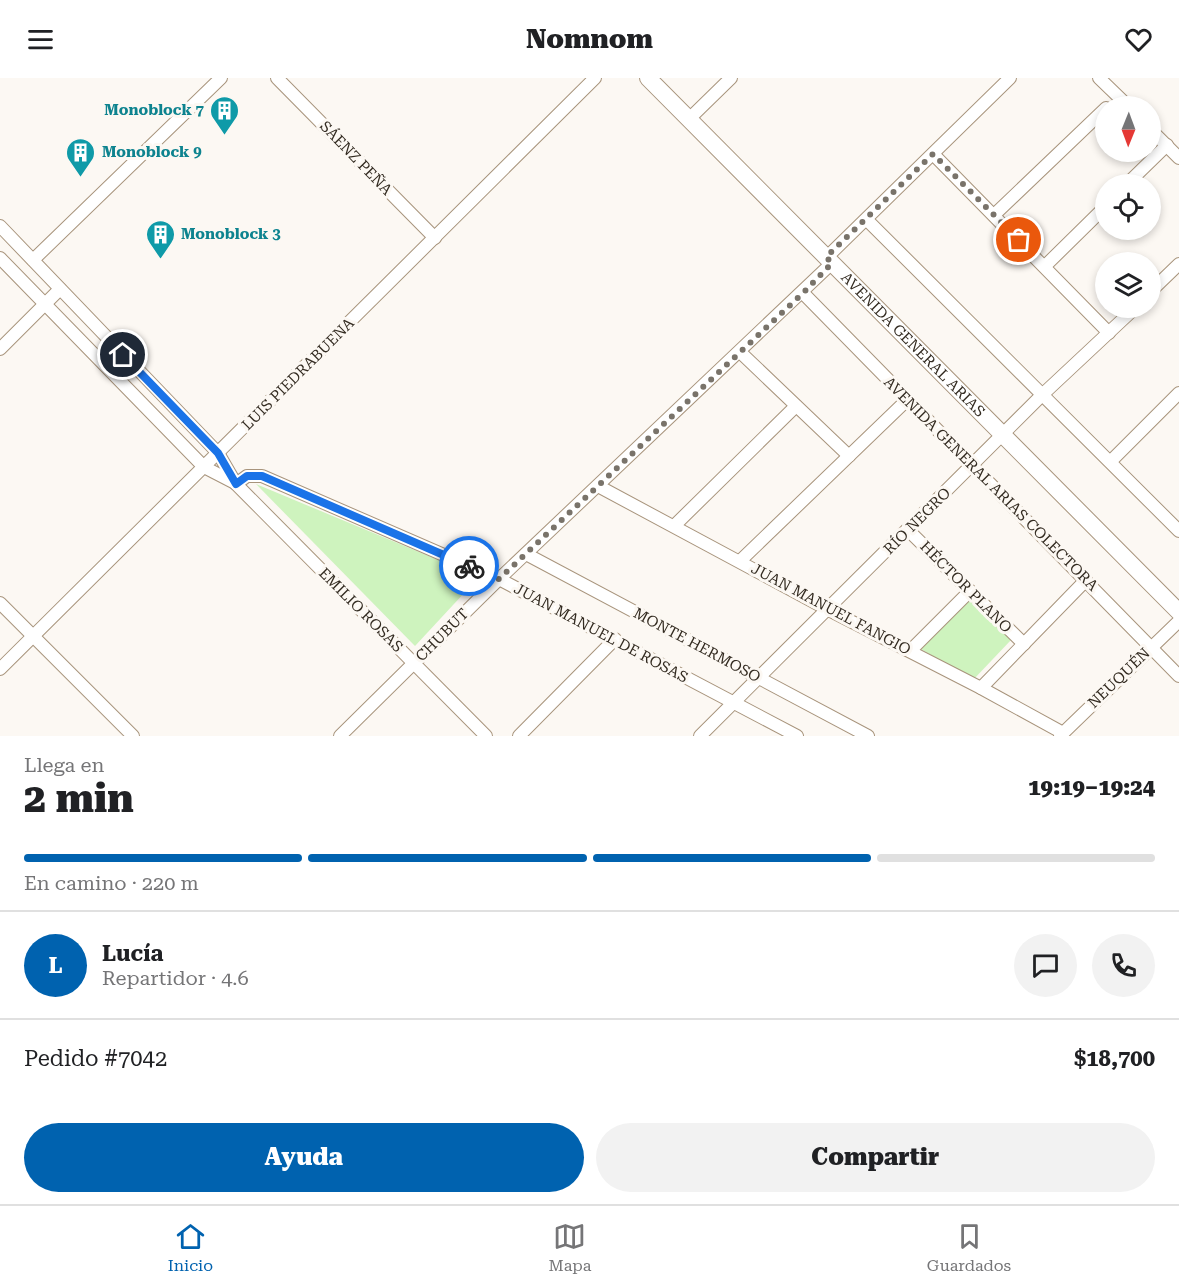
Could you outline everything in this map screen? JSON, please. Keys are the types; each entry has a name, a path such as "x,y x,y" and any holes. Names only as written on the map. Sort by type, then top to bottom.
{"main road":[{"name":"AVENIDA GENERAL ARIAS","path":"648,78 1179,612"}],"street":[{"path":"33,260 221,78"},
{"name":"SÁENZ PEÑA","path":"277,78 435,238"},
{"name":"LUIS PIEDRABUENA","path":"0,669 595,78"},
{"path":"689,119 731,78"},
{"name":"CHUBUT","path":"340,736 499,579 803,293 829,260 867,220 1010,78"},
{"path":"1099,78 1118,96"},
{"path":"994,214 1095,118"},
{"path":"1161,139 1179,158"},
{"path":"1137,174 1167,145"},
{"path":"933,154 1109,333"},
{"path":"1045,266 1095,217"},
{"path":"867,220 1179,531"},
{"name":"EMILIO ROSAS","path":"0,226 218,453 236,484 486,736"},
{"name":"EMILIO ROSAS","path":"0,258 204,467 236,484"},
{"path":"1161,281 1179,264"},
{"path":"0,349 60,289"},
{"name":"AVENIDA GENERAL ARIAS COLECTORA","path":"803,293 1179,676"},
{"name":"RÍO NEGRO","path":"700,736 1002,434 1125,318"},
{"path":"740,352 849,456"},
{"path":"1111,461 1178,397"},
{"path":"740,561 907,400"},
{"path":"674,526 796,406"},
{"name":"JUAN MANUEL DE ROSAS","path":"236,484 247,476 262,476 499,579 797,736"},
{"name":"JUAN MANUEL FANGIO","path":"598,486 827,609 981,688 1062,735"},
{"name":"HÉCTOR PLANO","path":"908,530 1024,644"},
{"name":"MONTE HERMOSO","path":"526,554 868,736"},
{"path":"981,688 1086,580"},
{"path":"910,651 970,591"},
{"path":"0,603 133,736"},
{"name":"NEUQUÉN","path":"1062,735 1179,621"},
{"path":"519,736 615,639"}],"green space":[{"path":"256,484 479,577 415,646"},
{"path":"970,599 1011,640 973,680 921,649"}],"way so far":[{"path":"469,566 499,579 803,293 832,263 826,257 933,154 1019,240"}],"place":[{"name":"Monoblock 7","path":"225,136"},
{"name":"Monoblock 9","path":"81,178"},
{"name":"Monoblock 3","path":"160,260"}],"route":[{"path":"123,355 218,453 236,484 247,476 262,476 469,566"}]}
